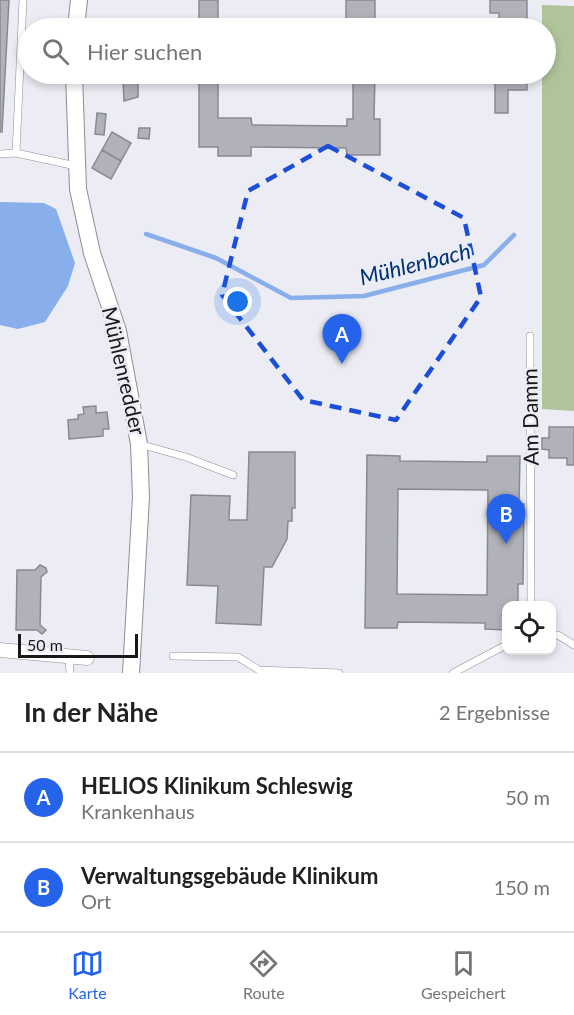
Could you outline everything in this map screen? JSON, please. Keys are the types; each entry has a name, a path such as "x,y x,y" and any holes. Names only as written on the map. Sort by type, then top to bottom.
{"street":[{"path":"77,18 79,0"},
{"name":"Mühlenredder","path":"74,84 78,189 92,252 118,331 139,444 141,497 130,673"},
{"path":"0,650 87,658"}],"lane":[{"path":"22,18 23,0"},
{"path":"16,153 19,84"},
{"path":"0,154 16,153 76,166"},
{"name":"Am Damm","path":"530,336 531,601"},
{"path":"139,444 186,457 233,476"},
{"path":"556,635 574,645"},
{"path":"453,673 502,648"},
{"path":"173,656 238,657 259,670 339,673"},
{"path":"69,657 70,673"}],"highlighted area":[{"path":"328,146 464,218 481,297 396,420 303,400 222,295 248,191"}],"green space":[{"path":"542,5 574,6 574,411 542,409 542,84 556,84 556,18 542,18"}],"water":[{"path":"0,202 44,203 56,209 75,263 68,286 45,322 18,329 0,325"}],"building":[{"path":"0,0 9,0 2,132 0,132"},
{"path":"199,0 218,0 218,18 199,18"},
{"path":"346,0 375,0 375,18 346,18"},
{"path":"490,0 527,0 527,18 499,18 499,13 490,13"},
{"path":"123,84 138,84 138,97 124,101"},
{"path":"199,84 218,84 218,118 251,118 252,125 347,126 347,119 353,119 353,84 375,84 374,119 380,119 380,155 347,155 346,148 251,147 251,156 218,156 218,147 199,147"},
{"path":"495,84 527,84 527,90 508,90 508,113 495,113"},
{"path":"97,113 106,114 104,135 95,134"},
{"path":"139,128 150,128 149,139 138,138"},
{"path":"112,132 131,143 121,161 102,150"},
{"path":"102,150 121,161 111,179 92,168"},
{"path":"96,406 96,413 107,412 109,429 103,429 103,436 69,439 68,420 78,419 78,415 84,414 83,407"},
{"path":"549,427 574,427 574,465 567,465 567,458 549,458 549,450 542,449 542,438 549,438"},
{"path":"249,452 295,452 295,508 292,508 292,521 288,521 287,539 272,567 264,567 261,625 216,623 218,586 187,585 191,495 230,496 229,520 247,520"},
{"path":"367,455 400,456 400,461 487,462 487,456 520,456 519,504 524,504 523,584 518,584 518,601 502,601 502,630 485,629 485,623 398,622 397,628 365,628","holes":["398,489 488,490 487,595 397,594"]},
{"path":"40,565 46,568 47,572 41,577 40,625 46,630 42,634 37,630 16,630 17,570 35,570"}],"waterway":[{"name":"Mühlenbach","path":"146,234 216,258 291,298 364,296 484,265 514,235"}],"place":[{"name":"HELIOS Klinikum Schleswig","path":"342,364"},
{"name":"Verwaltungsgebäude Klinikum","path":"506,544"}]}
